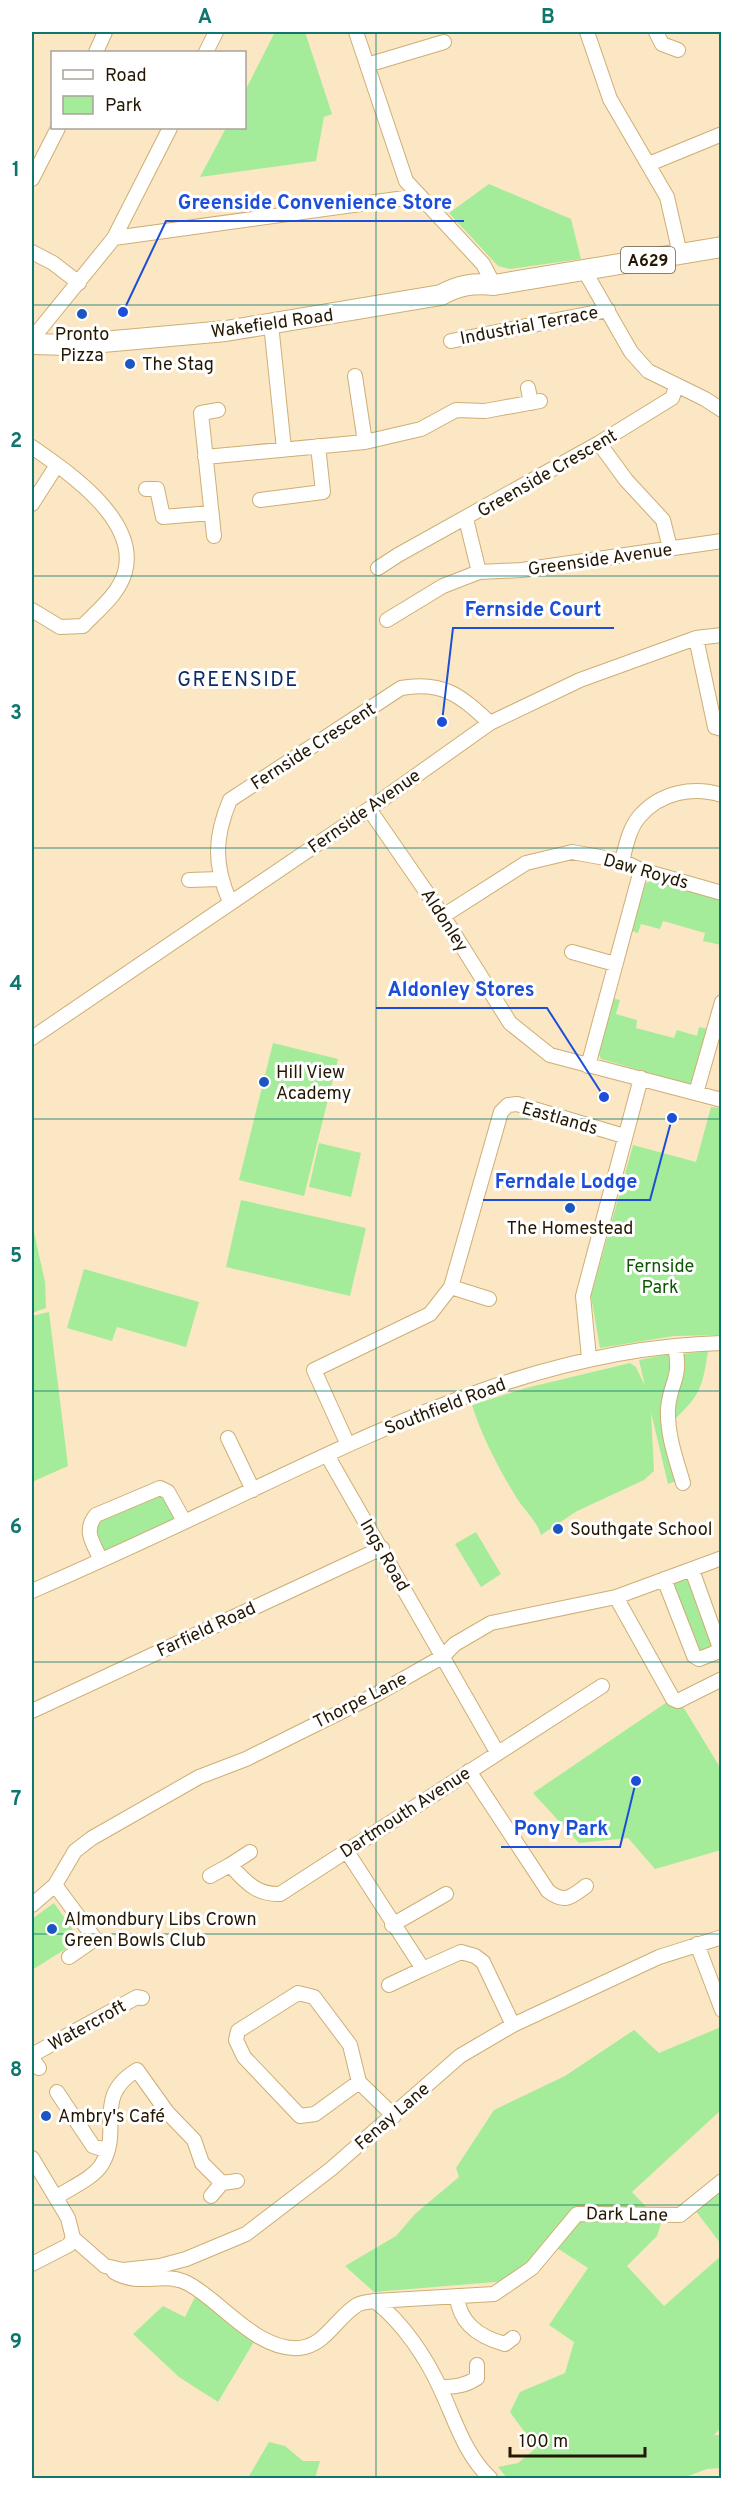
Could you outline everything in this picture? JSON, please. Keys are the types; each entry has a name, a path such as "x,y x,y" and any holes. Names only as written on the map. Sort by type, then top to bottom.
{"highway":[{"name":"Wakefield Road","path":"33,338 101,340 171,336 271,324 441,296 459,298 479,294 494,285 722,247"}],"street":[{"path":"96,51 105,32"},
{"path":"206,51 216,32"},
{"path":"356,32 406,180 483,264 494,285"},
{"path":"587,32 610,99 666,197 680,254"},
{"path":"656,32 662,44 678,50"},
{"path":"367,65 444,42"},
{"path":"32,179 57,129"},
{"path":"33,338 114,238 169,129"},
{"path":"649,164 722,134"},
{"path":"114,238 419,195"},
{"path":"32,252 53,263 79,283"},
{"path":"584,270 631,352 648,372 722,410"},
{"name":"Industrial Terrace","path":"451,341 608,310"},
{"path":"271,324 284,449"},
{"path":"355,375 365,442"},
{"name":"Greenside Crescent","path":"378,568 599,443 672,398 677,385"},
{"path":"205,457 365,442 421,429 456,410 484,411 535,402 528,388"},
{"path":"214,536 201,413 218,410"},
{"path":"599,443 626,480 663,520 670,549"},
{"path":"260,500 323,492 318,446"},
{"path":"32,447 86,488 119,531 127,554 124,573 114,594 82,626 60,627 32,610"},
{"path":"32,504 57,465"},
{"path":"146,489 157,489 163,517 211,513"},
{"path":"466,519 479,572"},
{"name":"Greenside Avenue","path":"387,620 443,586 479,572 522,570 722,541"},
{"name":"Fernside Avenue","path":"32,1038 369,809 490,723 580,680 696,638 722,635"},
{"path":"696,638 715,727 722,729"},
{"name":"Fernside Crescent","path":"230,902 220,879 217,845 220,824 230,800 401,688 424,684 462,697 490,723"},
{"path":"622,861 629,837 639,817 658,801 682,791 705,790 722,795"},
{"name":"Aldonley","path":"369,809 443,916 510,1023 550,1055 722,1100"},
{"name":"Daw Royds","path":"443,916 526,863 572,852 622,861 641,870 722,893"},
{"path":"588,1066 641,870"},
{"path":"189,880 220,879"},
{"path":"572,952 615,964"},
{"path":"696,1093 722,1002"},
{"path":"590,1358 583,1296 641,1078"},
{"name":"Eastlands","path":"348,1445 314,1370 430,1314 451,1287 501,1112 508,1105 517,1104 624,1136"},
{"path":"451,1287 489,1299"},
{"name":"Southfield Road","path":"32,1591 348,1445 489,1386 590,1358 675,1346 722,1343"},
{"path":"675,1346 679,1366 671,1393 669,1424 683,1483"},
{"path":"228,1438 253,1490"},
{"name":"Ings Road","path":"327,1455 497,1752"},
{"path":"100,1560 88,1533 89,1523 96,1515 160,1488 168,1492 184,1521"},
{"name":"Farfield Road","path":"32,1711 382,1548"},
{"name":"Thorpe Lane","path":"32,1905 56,1885 75,1851 92,1838 199,1777 246,1759 377,1694 442,1657 455,1644 491,1623 616,1596 722,1558"},
{"path":"664,1579 693,1656 699,1659 717,1652 719,1645 692,1569"},
{"path":"616,1596 673,1699 678,1701 722,1679"},
{"name":"Dartmouth Avenue","path":"230,1865 253,1888 270,1894 280,1894 602,1686"},
{"path":"469,1771 548,1891 561,1899 567,1899 586,1886"},
{"path":"346,1850 392,1925 423,1969"},
{"path":"210,1876 250,1852"},
{"path":"56,1885 95,1939 69,1957"},
{"path":"392,1925 446,1894"},
{"name":"Fenay Lane","path":"105,2266 123,2270 160,2266 246,2234 394,2116 460,2056 513,2025 658,1957 722,1937"},
{"path":"697,1944 722,2010"},
{"path":"389,1985 461,1952 475,1956 483,1962 513,2025"},
{"path":"359,2082 315,2114 300,2116 244,2057 236,2040 238,2031 298,1993 314,1997 350,2045 359,2082 394,2116"},
{"name":"Watercroft","path":"34,2060 137,1997 142,1998"},
{"path":"57,2197 101,2166 109,2137 111,2098 121,2082 137,2070 167,2112 194,2140 202,2163 222,2183"},
{"path":"57,2092 93,2146 105,2151"},
{"path":"32,2158 57,2197 73,2228 73,2238 69,2245 32,2264"},
{"path":"211,2196 222,2183 237,2181"},
{"name":"Dark Lane","path":"375,2301 494,2294 532,2268 577,2214 680,2215 722,2181"},
{"path":"73,2238 105,2266 130,2280 170,2278 187,2282 253,2332 278,2344 297,2348 314,2344 358,2304 375,2301 395,2317 440,2387 464,2442 480,2469 490,2478"},
{"path":"457,2296 458,2313 465,2323 496,2342 505,2344 513,2338"},
{"path":"440,2387 468,2384 477,2378 477,2365"}],"green space":[{"path":"275,32 305,32 332,114 324,117 316,161 200,177 225,129 246,129 246,89"},
{"path":"489,184 571,219 581,259 510,269 498,266 449,213"},
{"path":"654,880 721,898 721,945 703,941 705,933 663,921 660,929 641,924 638,933 629,930 646,883"},
{"path":"611,998 620,1000 616,1014 637,1020 636,1028 674,1038 677,1030 697,1036 699,1027 708,1029 694,1080 688,1084 601,1059 598,1052"},
{"path":"273,1043 338,1059 304,1196 239,1180"},
{"name":"Fernside Park","path":"711,1107 722,1108 721,1335 674,1336 600,1348 591,1296 633,1145 696,1162"},
{"path":"319,1143 361,1153 351,1197 309,1187"},
{"path":"241,1200 366,1228 350,1296 226,1267"},
{"path":"32,1223 45,1282 46,1308 32,1313"},
{"path":"84,1269 199,1302 186,1347 117,1327 112,1341 67,1328"},
{"path":"49,1312 68,1466 32,1482 32,1316"},
{"path":"708,1351 704,1375 698,1391 689,1405 672,1422 672,1410 681,1382 684,1354"},
{"path":"670,1354 675,1367 667,1394 676,1481 668,1484 651,1412 654,1471 644,1480 577,1511 541,1535 537,1525 516,1497 497,1464 472,1405 526,1388 630,1363 636,1367 645,1386 639,1360"},
{"path":"160,1488 184,1521 98,1560 89,1523"},
{"path":"476,1532 501,1574 481,1587 455,1544"},
{"path":"692,1570 719,1645 699,1659 664,1579"},
{"path":"667,1702 682,1705 721,1769 721,1850 655,1869 628,1838 579,1843 533,1793"},
{"name":"Almondbury Libs Crown Green Bowls Club","path":"54,1903 80,1940 32,1970 32,1919"},
{"path":"721,2027 721,2110 632,2192 651,2212 575,2208 529,2264 507,2281 374,2292 345,2266 396,2236 416,2213 459,2177 456,2168 494,2110 565,2076 634,2030 659,2053"},
{"path":"721,2189 721,2244 695,2210"},
{"path":"579,2218 656,2218 661,2223 657,2236 627,2266 664,2306 721,2256 722,2427 714,2435 721,2435 721,2468 707,2469 683,2478 507,2478 498,2467 518,2463 536,2448 510,2412 520,2392 565,2373 574,2342 549,2325 588,2268 557,2248"},
{"path":"196,2295 255,2340 218,2402 179,2377 133,2334 163,2306 185,2317"},
{"path":"269,2442 285,2446 303,2461 320,2461 315,2478 244,2478 249,2476"}],"place":[{"name":"Greenside Convenience Store","path":"123,312"},
{"name":"Pronto Pizza","path":"82,314"},
{"name":"The Stag","path":"130,364"},
{"name":"Fernside Court","path":"442,722"},
{"name":"Hill View Academy","path":"264,1082"},
{"name":"Aldonley Stores","path":"604,1097"},
{"name":"Ferndale Lodge","path":"672,1118"},
{"name":"The Homestead","path":"570,1208"},
{"name":"Southgate School","path":"558,1529"},
{"name":"Pony Park","path":"636,1781"},
{"name":"Almondbury Libs Crown Green Bowls Club","path":"52,1929"},
{"name":"Ambry's Café","path":"46,2116"}],"district":[{"name":"GREENSIDE","path":"238,679"}]}
